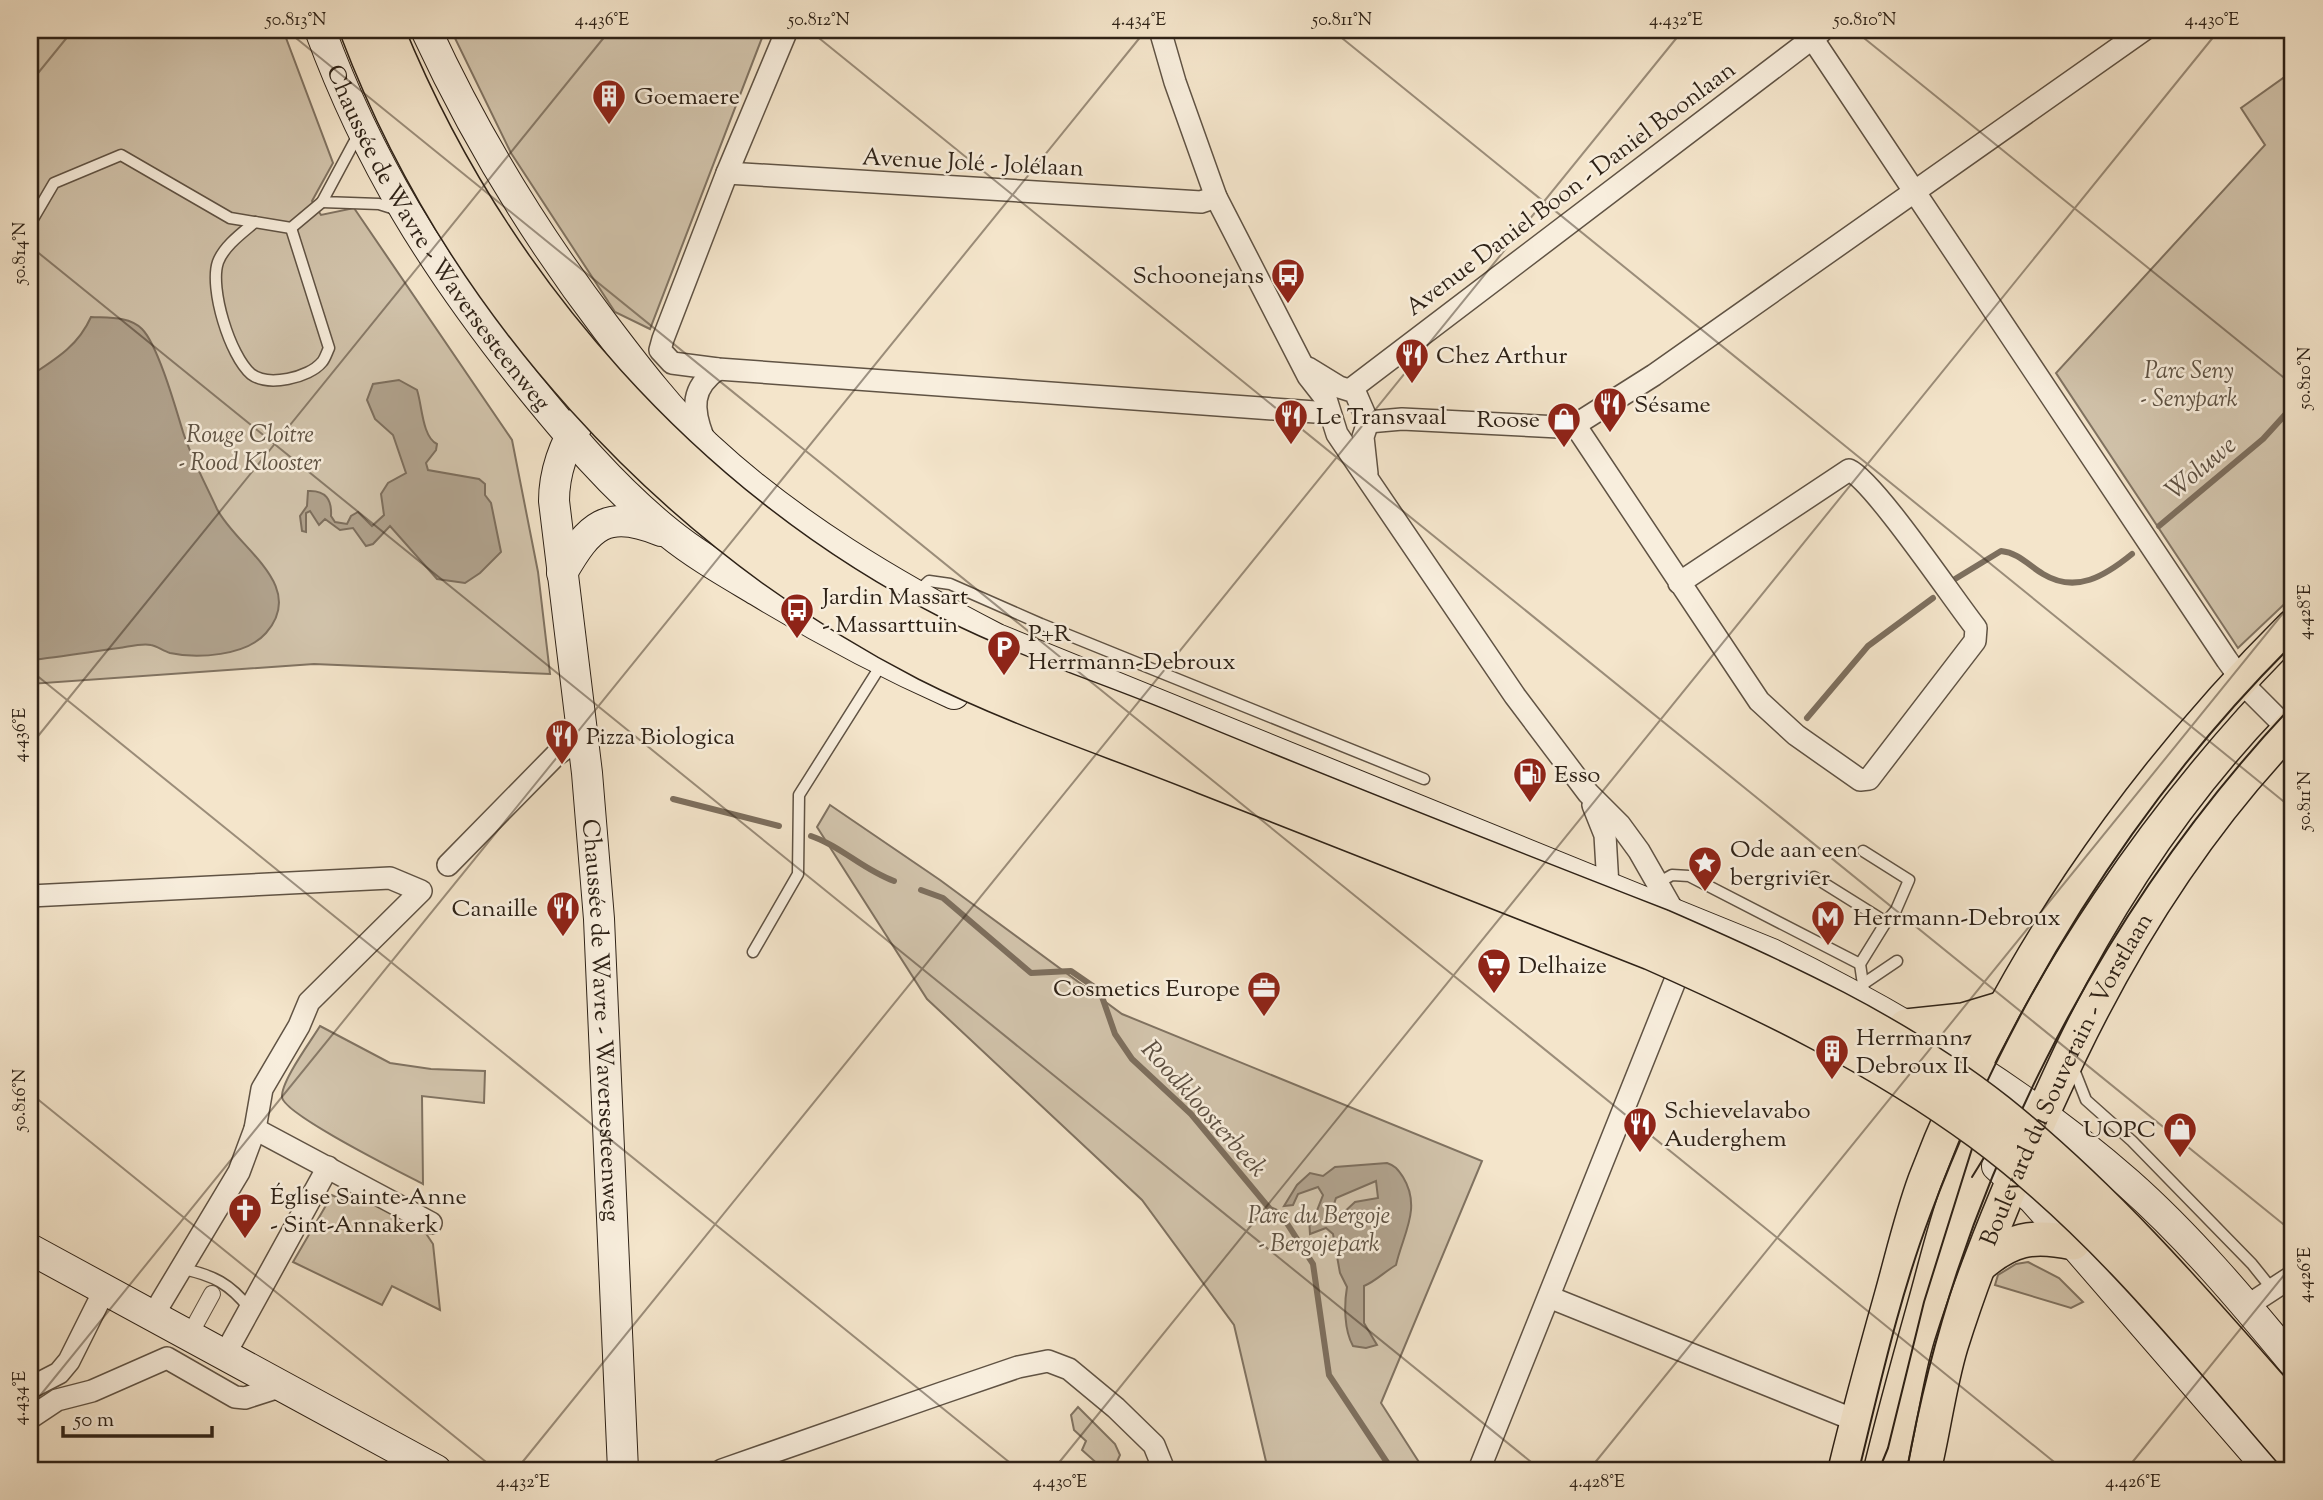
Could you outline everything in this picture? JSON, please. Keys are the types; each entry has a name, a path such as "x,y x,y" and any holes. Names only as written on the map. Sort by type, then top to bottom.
{"highway":[{"path":"358,30 420,167 455,226 532,338 617,433 734,539 839,612 927,663 989,692 1651,951 1751,996 1851,1047 1982,1133 2046,1186 2136,1273 2293,1453"},
{"path":"386,30 443,152 522,278 599,374 637,415 751,517 831,575 888,610 1001,666 1661,927 1762,971 1864,1024 1996,1111 2062,1166 2154,1257 2293,1414"}],"main road":[{"name":"Chaussée de Wavre - Waversesteenweg","path":"320,30 361,130 405,213 472,312 570,435"},
{"path":"426,30 453,88 530,219 633,364 669,408 706,446 796,519 913,596 997,639 1087,677 1632,889 1675,914 1864,992 1906,1026 2040,1113 2129,1184 2247,1306 2293,1362"},
{"name":"Chaussée de Wavre - Waversesteenweg","path":"623,1470 599,919 554,488 570,435 633,364"},
{"path":"570,435 633,501 670,534 812,624 883,662 974,704 1473,897 1619,957 1833,1054 1917,1104 2012,1178 2073,1243 2270,1470"},
{"path":"633,501 628,474 633,457 645,444 671,436 687,436 706,446"},
{"path":"562,573 582,539 602,526 636,520 670,534"},
{"path":"1845,1470 1913,1216 1972,1069 2003,1008 2069,901 2147,791 2189,736 2293,626"},
{"name":"Boulevard du Souverain - Vorstlaan","path":"1924,1470 1951,1348 2012,1178 2040,1113 2129,940 2200,833 2292,729"},
{"path":"1619,957 1632,889"},
{"path":"1906,1026 1963,1020 2003,1008"},
{"path":"2073,1243 2074,1212 2078,1198 2088,1187 2101,1181 2129,1184"},
{"path":"1979,1266 2008,1243 2035,1240 2073,1243"},
{"path":"30,1249 152,1317 181,1339 224,1356 436,1470"}],"street":[{"path":"787,30 727,173 660,350 672,363 718,369 1336,397 1355,392 1365,429 1367,476"},
{"path":"1160,30 1216,197 1303,365 1336,397 1339,437 1515,696 1588,793 1619,824 1639,851 1632,889"},
{"path":"1339,437 1353,442 1365,429 1402,419 1559,427 1575,425 1654,375 2144,30"},
{"name":"Boulevard du Souverain - Vorstlaan","path":"1818,34 1916,192 2241,680 2292,729"},
{"name":"Avenue Daniel Boon - Daniel Boonlaan","path":"1336,397 1818,34"},
{"name":"Avenue Jolé - Jolélaan","path":"727,173 1201,202 1216,197"},
{"path":"706,446 694,405 696,392 706,378 718,369"},
{"path":"1575,425 1679,583 1759,701 1796,735 1860,780 1869,779 1975,641 1976,628 1880,501 1857,473 1849,470 1679,583"},
{"path":"448,865 555,756 566,748 583,746"},
{"path":"1588,793 1632,889"},
{"path":"30,896 390,878 421,891 309,1002 299,1026 262,1089 255,1129 239,1172 152,1317"},
{"path":"1479,1470 1675,981"},
{"path":"255,1129 431,1223"},
{"path":"224,1356 328,1167"},
{"path":"2247,1306 2293,1276"},
{"path":"30,1388 59,1373 69,1361 104,1291"},
{"path":"30,1419 57,1400 92,1391 181,1339 212,1294"},
{"path":"1549,1297 1857,1421"},
{"path":"181,1339 235,1397 245,1398 279,1387"},
{"path":"722,1470 1018,1367 1048,1361 1069,1368 1116,1408 1154,1445 1164,1470"},
{"path":"59,1373 73,1396"}],"lane":[{"path":"30,224 54,183 121,155 230,218 291,228 322,202 361,130"},
{"path":"322,202 379,204 405,213"},
{"path":"255,222 232,243 218,262 217,299 228,334 249,372 259,378 296,377 323,362 329,348 291,228"},
{"path":"913,596 929,581 950,584 1041,625 1424,779"},
{"path":"753,952 797,874 799,796 883,662"},
{"path":"1863,851 1909,880 1896,910 1860,964 1864,992"},
{"path":"1632,889 1672,875 1689,876 1860,964"},
{"path":"1814,877 1886,922"},
{"path":"1864,992 1898,961"},
{"path":"2071,1052 2074,1075 2086,1101 2132,1141 2252,1264 2272,1289"},
{"path":"183,1269 220,1279 235,1290 249,1308"}],"green space":[{"name":"Rouge Cloître - Rood Klooster","path":"30,30 283,30 333,163 312,201 321,215 354,208 512,440 538,572 550,674 314,664 30,684"},
{"path":"451,30 765,30 650,329 615,312 511,153"},
{"name":"Parc Seny - Senypark","path":"2293,71 2293,596 2238,648 2056,373 2265,145 2241,108"},
{"name":"Parc du Bergoje - Bergojepark","path":"830,805 940,880 1122,1014 1482,1161 1381,1403 1424,1470 1268,1470 1234,1325 1142,1200 927,999 817,827"},
{"path":"320,1026 390,1063 431,1069 485,1071 484,1103 422,1096 423,1184 322,1129 287,1105 282,1097 286,1081"},
{"path":"354,1193 423,1229 433,1244 440,1310 392,1286 382,1305 293,1262 332,1195 348,1203"},
{"path":"2028,1262 2059,1278 2083,1302 2071,1308 1995,1285 1998,1275 2016,1264"},
{"path":"1078,1407 1115,1444 1120,1455 1116,1464 1101,1467 1082,1450 1086,1441 1074,1430 1071,1415"}],"shaded area":[{"path":"91,317 118,318 131,322 148,337 166,378 190,451 217,509 274,583 279,599 277,615 266,633 246,647 221,654 194,656 170,653 143,644 30,660 30,376 73,344"},
{"path":"399,380 417,390 425,428 437,444 436,450 426,463 428,470 479,479 485,484 485,495 491,503 501,552 480,573 465,583 437,579 390,526 373,544 366,546 353,528 340,530 325,519 319,525 310,511 306,513 306,532 302,531 300,516 307,506 308,491 319,492 327,497 335,522 347,524 351,516 358,512 372,526 384,515 381,494 388,483 406,473 393,435 375,419 367,400 373,384"},
{"path":"1390,1164 1403,1177 1411,1199 1409,1221 1396,1265 1364,1286 1364,1323 1377,1345 1366,1348 1353,1346 1348,1333 1345,1309 1347,1287 1340,1273 1333,1234 1326,1228 1310,1234 1309,1218 1316,1213 1323,1195 1318,1187 1298,1194 1293,1205 1284,1206 1297,1185 1310,1173 1323,1176 1335,1167","holes":["1376,1181 1378,1198 1355,1202 1340,1216 1333,1207 1336,1198"]}],"waterway":[{"name":"Woluwe","path":"2159,526 2263,439 2293,406"},
{"name":"Woluwe","path":"1955,579 2001,551 2018,557 2055,580 2067,582 2090,580 2132,554"},
{"name":"Woluwe","path":"1807,718 1868,646 1933,598"},
{"name":"Roodkloosterbeek","path":"673,799 779,826"},
{"name":"Roodkloosterbeek","path":"811,836 894,881"},
{"name":"Roodkloosterbeek","path":"921,890 943,898 1031,973 1071,971 1100,991 1115,1034 1132,1059 1191,1114 1270,1209 1281,1214 1313,1264 1329,1375 1392,1470"}],"tram line":[{"path":"1859,1470 1891,1342 1930,1216 1962,1137 2037,984 2129,839 2180,771 2235,706 2293,644"},
{"path":"1907,1470 1930,1366 1961,1262 2000,1160 2046,1060 2099,964 2158,872 2223,785 2293,705"},
{"path":"1879,1470 1888,1448 1924,1302 1986,1104"},
{"path":"1972,1177 2016,1106"}],"place":[{"name":"Goemaere","path":"609,126"},
{"name":"Schoonejans","path":"1288,305"},
{"name":"Chez Arthur","path":"1412,385"},
{"name":"Sésame","path":"1610,434"},
{"name":"Le Transvaal","path":"1291,446"},
{"name":"Roose","path":"1564,449"},
{"name":"Jardin Massart - Massarttuin","path":"797,640"},
{"name":"P+R Herrmann-Debroux","path":"1004,677"},
{"name":"Pizza Biologica","path":"562,766"},
{"name":"Esso","path":"1530,804"},
{"name":"Ode aan een bergrivier","path":"1705,893"},
{"name":"Canaille","path":"563,938"},
{"name":"Herrmann-Debroux","path":"1828,947"},
{"name":"Delhaize","path":"1494,995"},
{"name":"Cosmetics Europe","path":"1264,1018"},
{"name":"Herrmann Debroux II","path":"1832,1081"},
{"name":"Schievelavabo Auderghem","path":"1640,1154"},
{"name":"UOPC","path":"2180,1159"},
{"name":"Église Sainte-Anne - Sint-Annakerk","path":"245,1240"}]}
